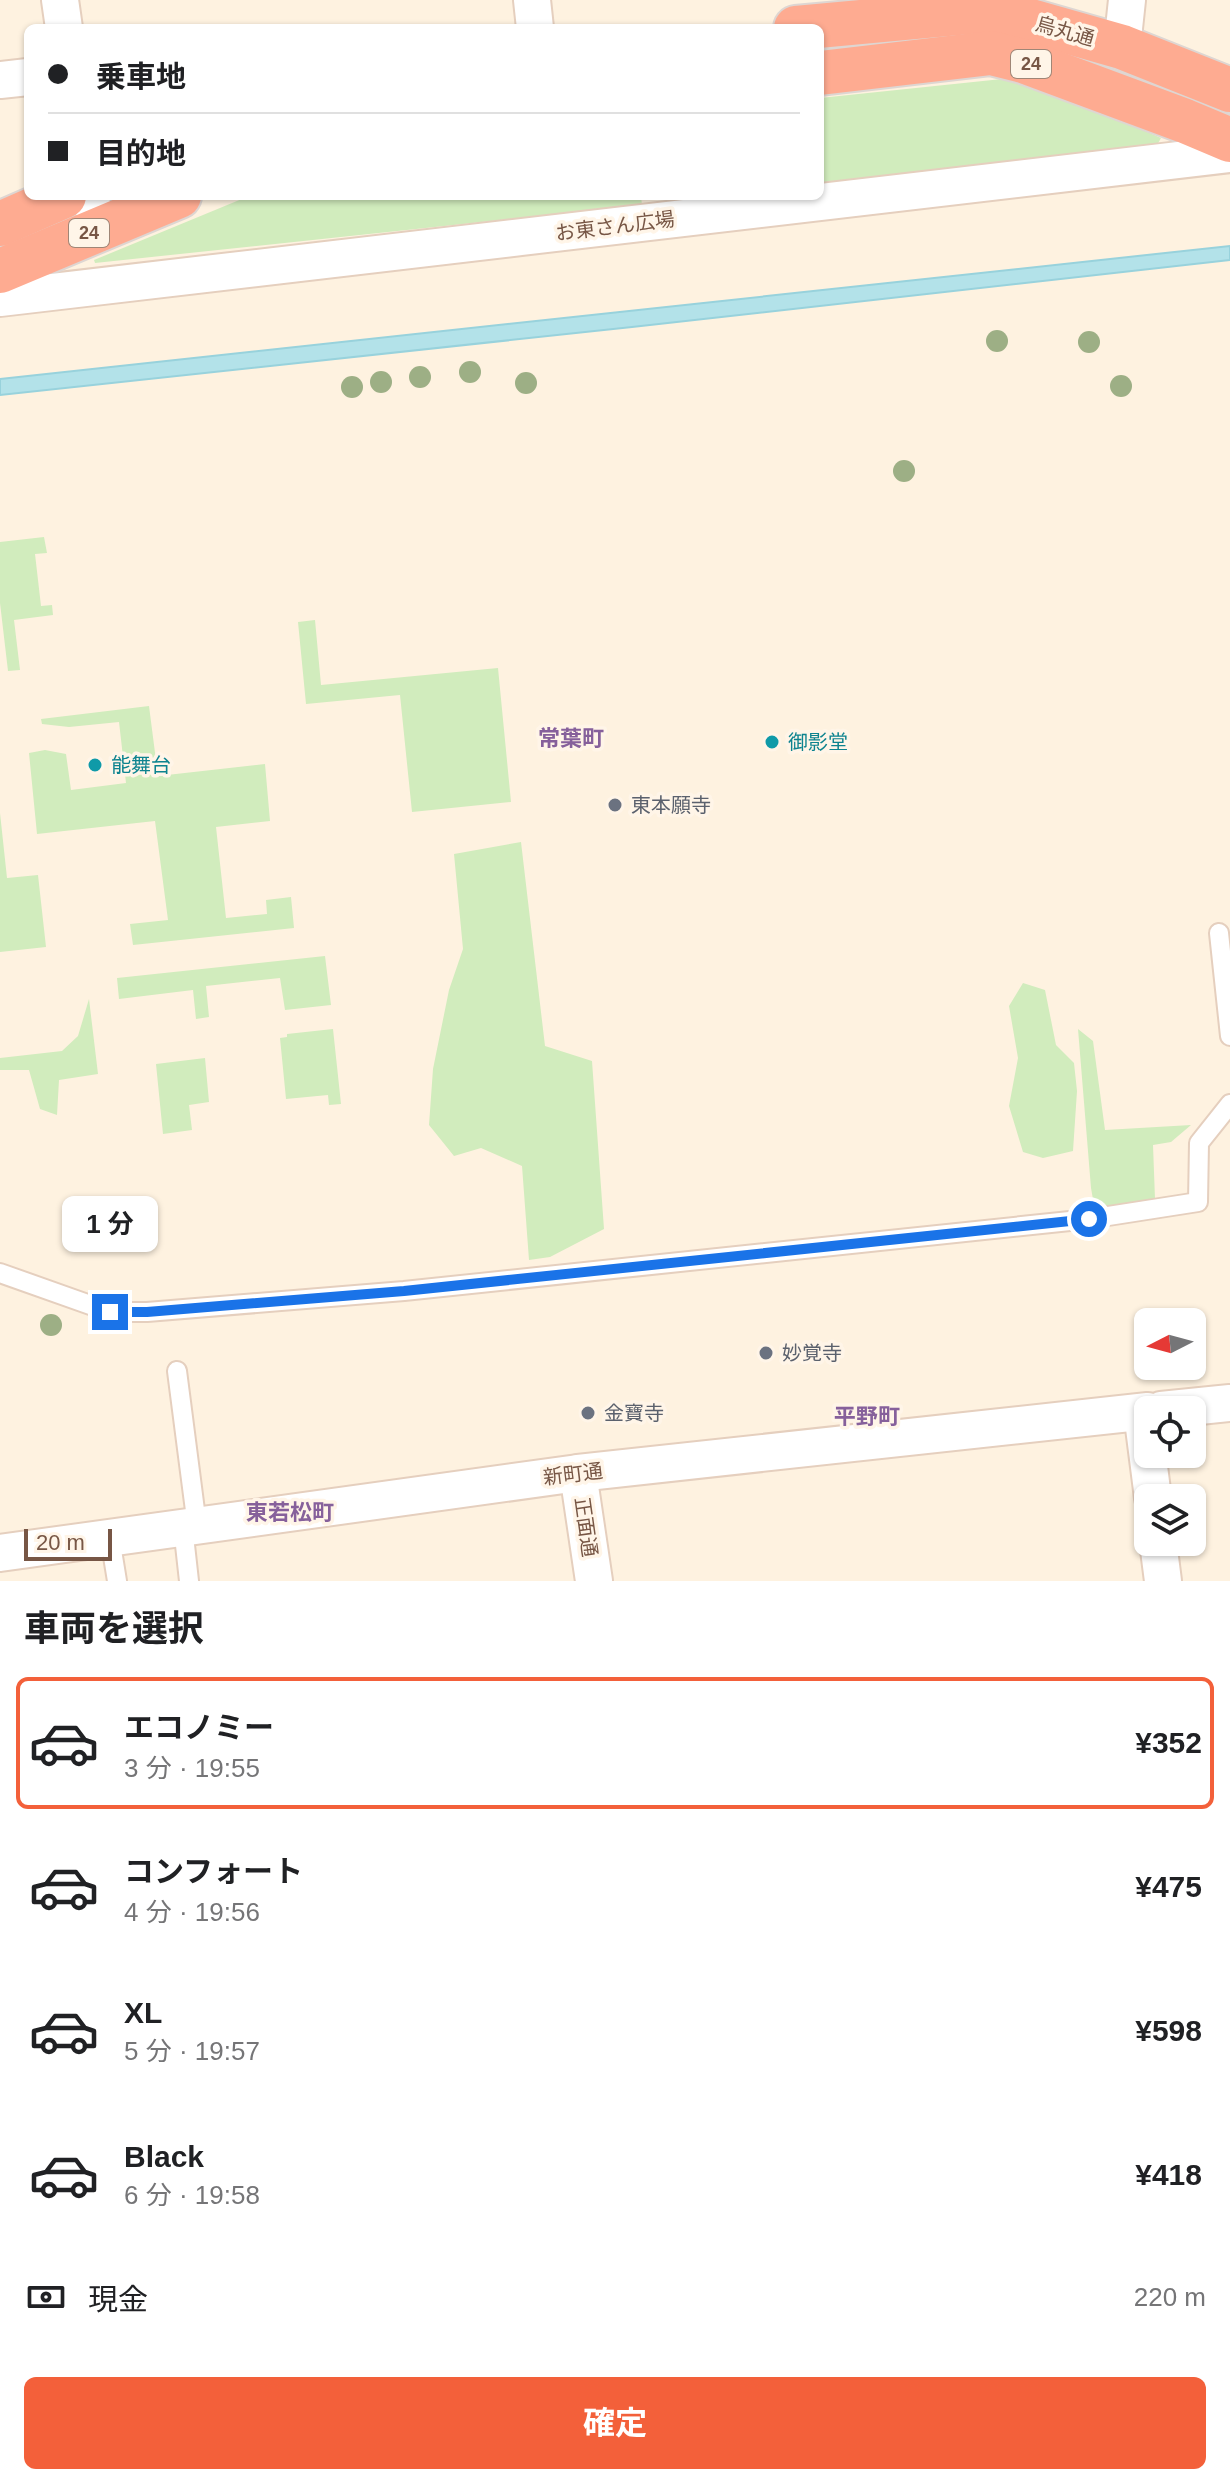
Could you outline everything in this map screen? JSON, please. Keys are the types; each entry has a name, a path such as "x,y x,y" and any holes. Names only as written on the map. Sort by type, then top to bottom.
{"highway":[{"name":"烏丸通","path":"824,25 1006,7 1122,47 1230,90"},
{"path":"1006,7 1023,61"},
{"name":"烏丸通","path":"824,73 991,53 1023,61 1230,140"},
{"name":"24","path":"0,224 55,200"},
{"name":"24","path":"0,271 95,212 158,200"}],"street":[{"path":"60,0 63,24"},
{"path":"532,0 535,24"},
{"path":"1122,47 1127,0"},
{"path":"0,80 24,77"},
{"name":"お東さん広場","path":"0,298 1230,154"},
{"name":"新町通","path":"1206,1405 1230,1403"},
{"name":"新町通","path":"6,1562 110,1538 578,1473 1134,1413"},
{"name":"正面通","path":"578,1473 594,1581"},
{"path":"1160,1556 1163,1581"}],"lane":[{"path":"1219,933 1230,1036"},
{"path":"0,1273 110,1312 147,1312 404,1291 1089,1219 1198,1202 1199,1143 1230,1104"},
{"path":"177,1371 190,1526 189,1581"},
{"path":"110,1538 117,1581"}],"green space":[{"path":"1002,79 1088,106 1161,138 1152,154 824,188 824,98"},
{"path":"239,200 641,200 642,205 95,263 94,260"},
{"path":"44,537 47,553 35,554 41,606 52,605 53,615 14,620 20,670 8,671 0,603 0,542"},
{"path":"315,620 321,685 498,668 511,802 412,812 400,695 306,704 298,622"},
{"path":"149,706 158,776 265,764 270,821 216,827 226,918 267,914 266,900 291,897 294,928 133,945 130,924 168,920 155,821 37,834 29,753 45,750 66,754 71,790 126,783 119,722 69,727 42,724 41,719"},
{"path":"0,813 7,878 38,875 46,947 0,952"},
{"path":"521,842 545,1046 592,1061 604,1229 550,1257 529,1260 522,1166 481,1148 454,1156 429,1125 433,1069 449,990 463,949 454,854"},
{"path":"325,956 331,1005 285,1010 280,978 206,986 209,1017 196,1019 193,990 119,999 117,978"},
{"path":"1023,983 1045,990 1056,1045 1074,1063 1077,1091 1073,1151 1043,1158 1023,1152 1009,1106 1018,1058 1009,1006"},
{"path":"89,999 98,1074 59,1080 57,1115 40,1109 29,1070 0,1070 0,1058 62,1051 78,1036"},
{"path":"333,1029 341,1104 329,1105 328,1095 286,1099 280,1038 287,1037 287,1034"},
{"path":"1078,1029 1093,1041 1105,1130 1191,1125 1171,1142 1153,1145 1155,1199 1105,1215 1094,1205 1091,1188"},
{"path":"205,1058 209,1102 189,1105 192,1130 163,1134 156,1064"}],"water":[{"path":"1230,246 1230,260 0,395 0,379"}],"place":[{"name":"御影堂","path":"772,742"},
{"name":"能舞台","path":"95,765"},
{"name":"東本願寺","path":"615,805"},
{"name":"妙覚寺","path":"766,1353"},
{"name":"金寶寺","path":"588,1413"}],"district":[{"name":"常葉町","path":"571,738"},
{"name":"平野町","path":"867,1416"},
{"name":"東若松町","path":"290,1512"}],"route":[{"path":"110,1312 147,1312 404,1291 1089,1219"}]}
